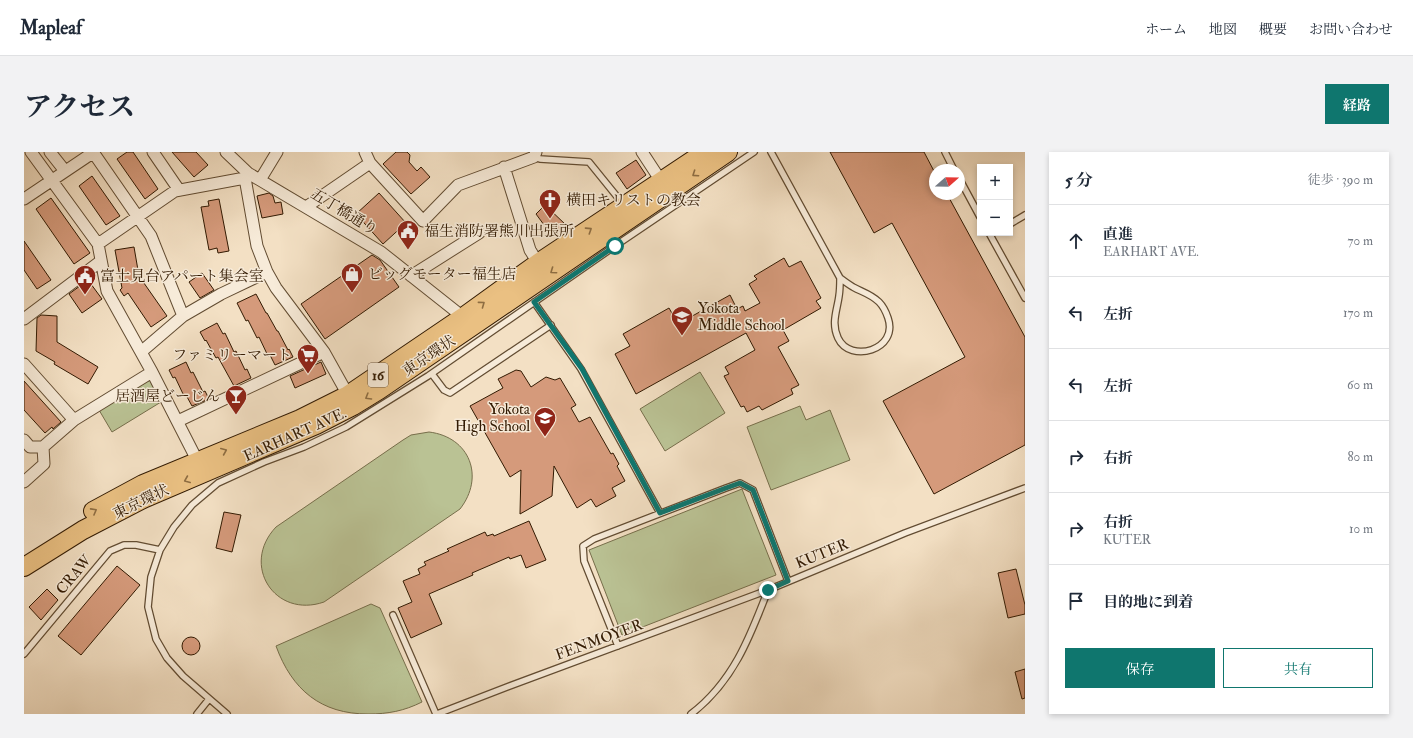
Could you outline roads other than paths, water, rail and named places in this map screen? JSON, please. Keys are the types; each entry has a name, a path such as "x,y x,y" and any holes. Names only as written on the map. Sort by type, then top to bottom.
{"highway":[{"name":"東京環状","path":"24,566 83,530 143,498 279,441 334,416 379,390 467,323 538,263 705,152"},
{"name":"東京環状","path":"24,552 88,514 143,484 300,419 348,395 467,323 728,152"}],"street":[{"path":"31,152 98,244 107,291 152,372 198,462"},
{"path":"50,152 65,171"},
{"path":"24,199 94,152 151,236 183,316"},
{"path":"153,152 179,190"},
{"name":"五丁橋通り","path":"226,152 246,175 260,180 306,206 381,252 467,323"},
{"path":"260,180 277,152"},
{"path":"364,152 370,163 423,221 458,185 535,154"},
{"path":"642,152 661,181"},
{"path":"306,206 370,163"},
{"path":"504,167 530,250 538,263"},
{"path":"98,244 175,191 246,175 257,246 267,272 276,288 324,352 348,395"},
{"path":"411,276 479,233"},
{"path":"24,319 101,261"},
{"path":"141,352 183,316 221,294 267,272"},
{"path":"178,421 324,352"},
{"path":"24,364 74,420"},
{"path":"24,440 30,447 43,448 74,420 152,372"},
{"path":"24,482 44,464 43,448"}],"lane":[{"name":"EARHART AVE.","path":"227,714 183,676 167,658 156,639 148,607 151,577 160,550 174,527 192,505 218,483 264,462 304,447 346,427 432,374 615,246 754,152"},
{"path":"771,152 840,278 852,286 870,294 880,302 889,321 890,329 886,341 880,346 863,352 853,351 844,346 838,340 834,322 839,295 840,278"},
{"path":"945,152 951,164"},
{"path":"535,154 540,159 588,162 624,206"},
{"path":"965,189 977,211"},
{"path":"1013,222 1025,215"},
{"path":"993,236 1025,298"},
{"path":"534,302 582,369 660,513"},
{"path":"432,374 444,390 450,393 551,325"},
{"path":"618,646 584,561 583,546 594,539 660,513 740,483 753,490 788,581"},
{"name":"KUTER","path":"768,590 905,533 1025,488"},
{"name":"CRAW","path":"24,654 110,551 124,545 136,545 160,550"},
{"path":"691,714 705,704 723,683 739,658 753,630 768,590"},
{"name":"FENMOYER","path":"436,714 768,590"},
{"path":"392,616 436,714"},
{"path":"197,714 209,699"}],"place":[{"name":"横田キリストの教会","path":"550,220"},
{"name":"福生消防署熊川出張所","path":"408,250"},
{"name":"ビッグモーター福生店","path":"352,294"},
{"name":"富士見台アパート集会室","path":"85,296"},
{"name":"Yokota Middle School","path":"682,336"},
{"name":"ファミリーマート","path":"308,374"},
{"name":"居酒屋どーじん","path":"236,416"},
{"name":"Yokota High School","path":"545,438"}]}
